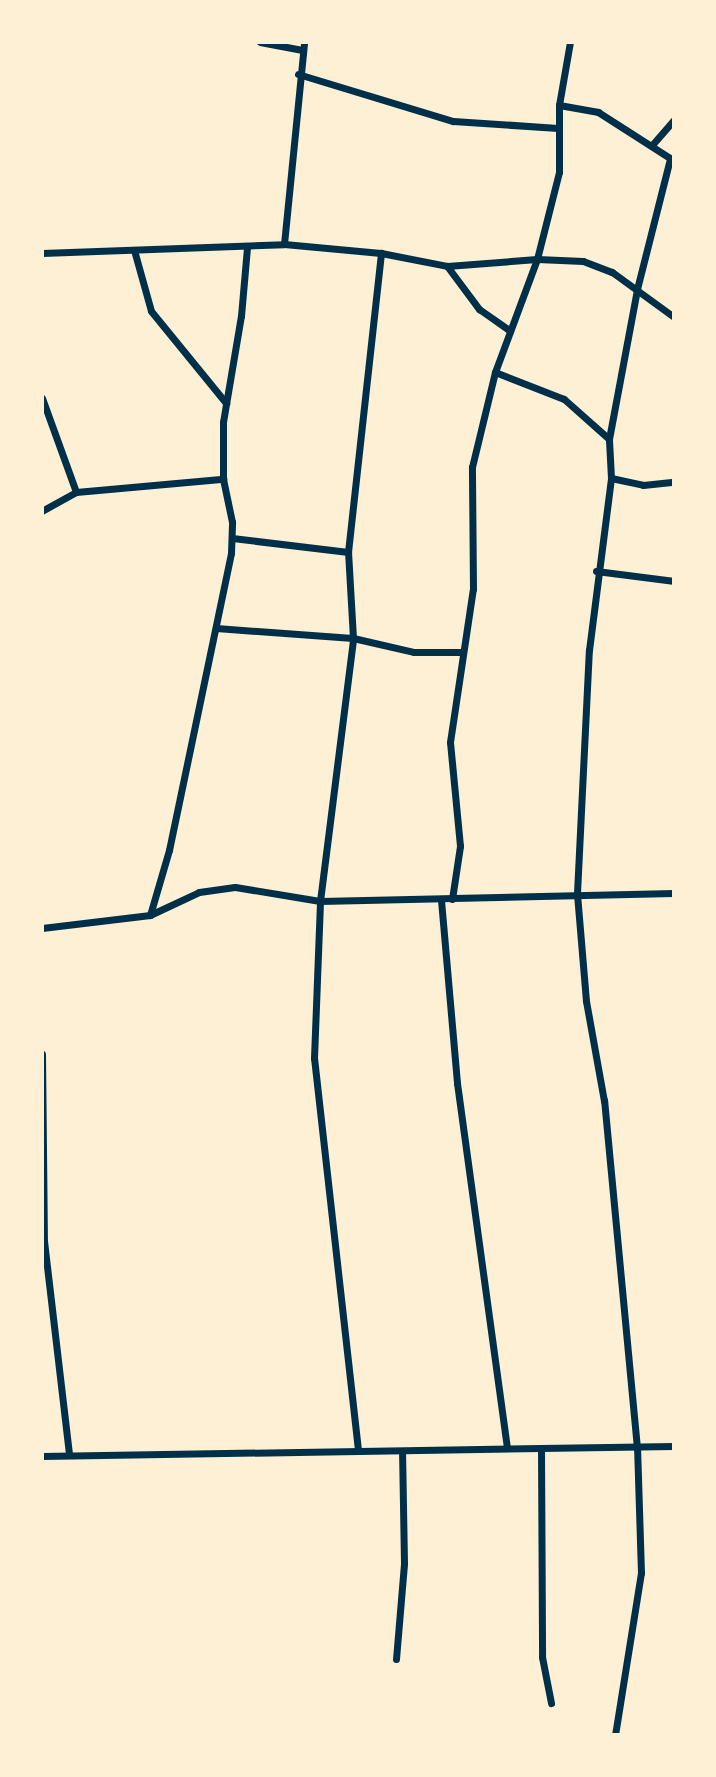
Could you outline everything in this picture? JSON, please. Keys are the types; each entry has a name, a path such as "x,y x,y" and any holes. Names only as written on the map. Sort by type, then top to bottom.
{"street":[{"path":"260,42 303,46 298,74 284,244"},
{"path":"452,899 460,846 450,742 460,652 474,579 472,467 495,372 537,259 559,172 559,105 570,42"},
{"path":"298,74 463,123 558,128"},
{"path":"559,105 598,112 672,159 637,289 609,439 611,478 596,571 577,894 586,1001 604,1101 637,1448 641,1573 615,1735"},
{"path":"652,145 674,120"},
{"path":"42,253 247,248 284,244 381,253 447,266 537,259 598,265 637,289 674,317"},
{"path":"150,915 169,850 216,628 232,538 223,479 226,403 241,316 247,248"},
{"path":"134,250 151,311 226,403"},
{"path":"358,1450 314,1058 320,901 353,638 348,552 381,253"},
{"path":"447,266 480,309 510,331"},
{"path":"495,372 564,399 609,439"},
{"path":"42,398 76,492"},
{"path":"611,478 643,485 674,482"},
{"path":"42,511 76,492 223,479"},
{"path":"232,538 348,552"},
{"path":"596,571 674,581"},
{"path":"216,628 353,638 414,652 460,652"},
{"path":"42,928 150,915 199,892 235,887 320,901 674,892"},
{"path":"441,900 457,1083 507,1447"},
{"path":"42,1054 44,1241 69,1453"},
{"path":"42,1456 69,1453 358,1450 402,1452 507,1447 674,1446"},
{"path":"541,1448 542,1657 551,1703"},
{"path":"396,1659 404,1563 402,1452"}]}
